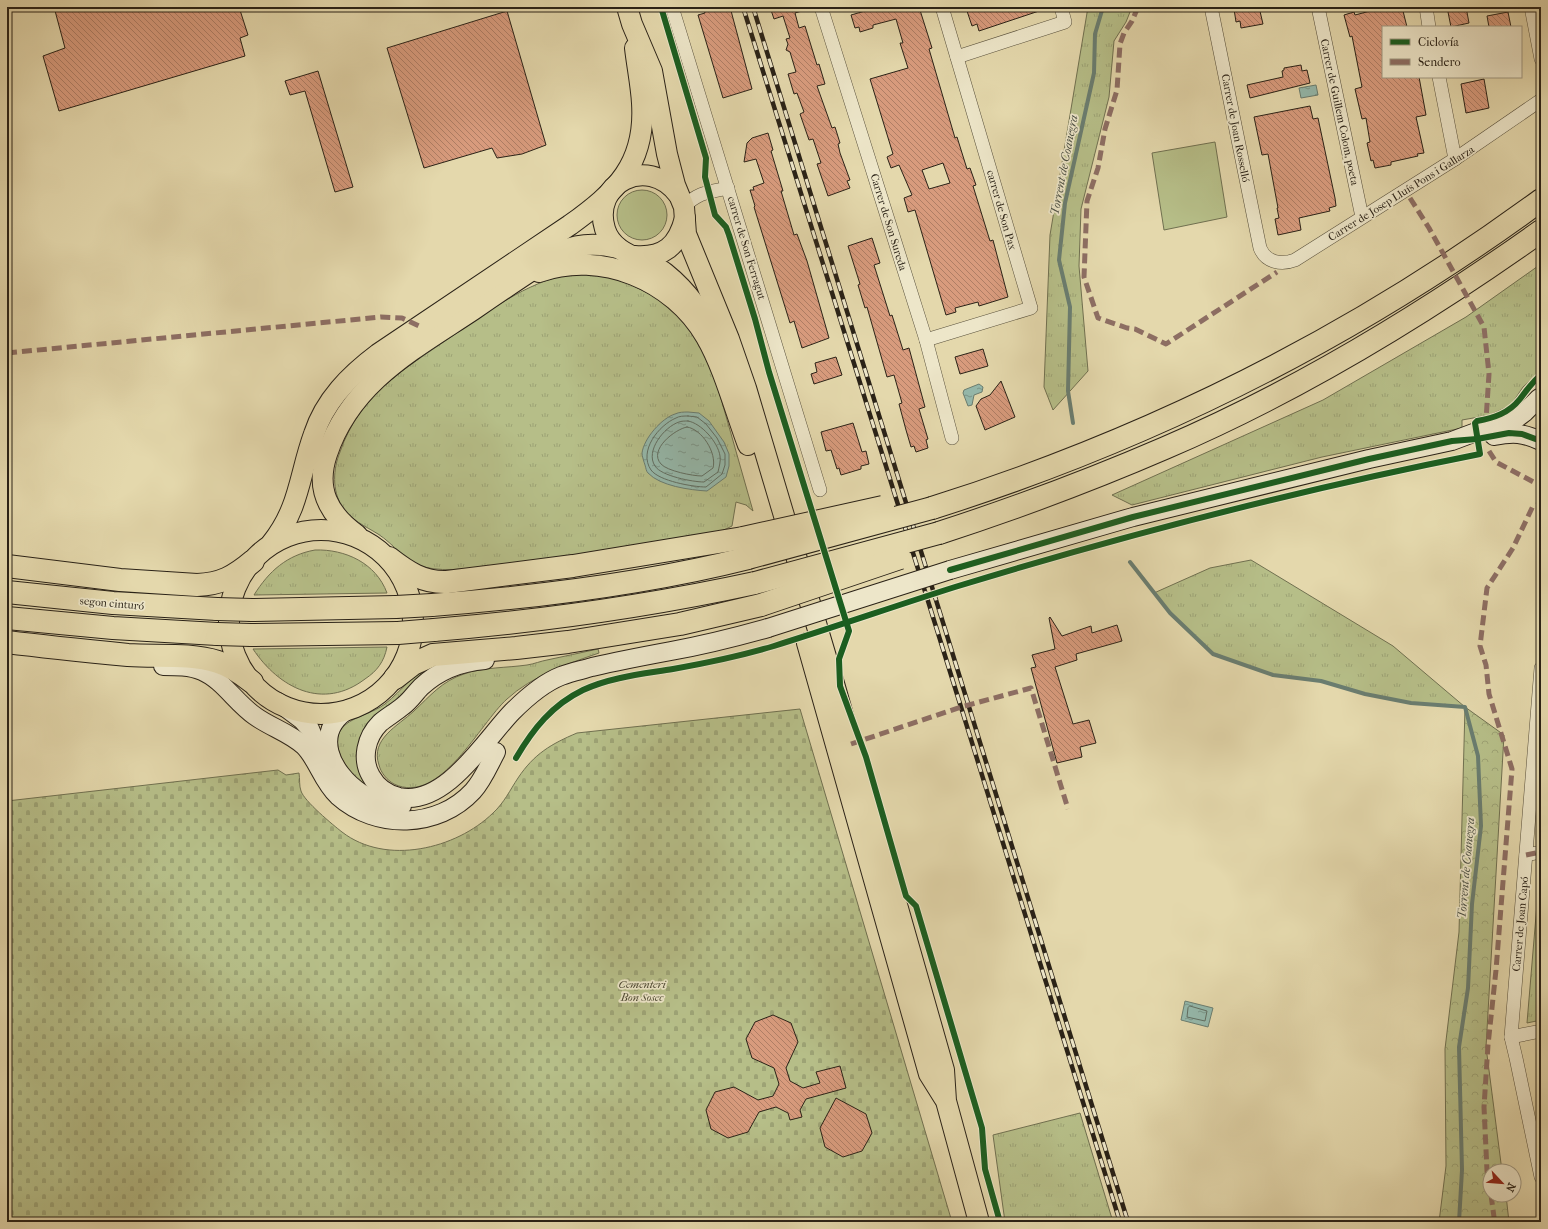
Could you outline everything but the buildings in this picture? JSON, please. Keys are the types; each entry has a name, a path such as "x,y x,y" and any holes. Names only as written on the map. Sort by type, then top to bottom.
{"highway":[{"path":"389,558 402,568 420,578 433,582 447,582 573,566 746,548 931,503 1040,472 1149,428 1246,382 1342,330 1480,244 1541,200"},
{"path":"395,678 413,664 434,655 568,642 680,624 761,605 941,538 1166,448 1223,421 1336,362 1430,306 1541,231"},
{"path":"7,618 113,628 251,635 398,633 434,630 544,620 697,596 941,538"},
{"name":"segon cinturó","path":"7,592 113,603 217,609 252,610 396,607 524,597 592,588 682,573 746,548"},
{"path":"7,566 120,580 202,585 217,583 225,580 235,575 253,561"},
{"path":"7,642 137,656 203,658 226,666 252,682"}],"main road":[{"path":"630,16 642,103 642,130 628,171 596,206 383,351 348,379 334,395 319,421 310,446 294,504 283,529 271,544 253,561 243,574 233,594 230,605 228,628 232,649 252,682 264,693 292,709 308,713 325,714 349,709 372,699 395,678 404,664 409,649 412,623 408,592 404,580 389,558 375,546 349,529 329,508 323,490 322,471 333,436 343,417 362,393 389,368 416,348 569,248 586,244 597,244 626,252 647,257 669,249 677,240 682,229 683,208 673,187 655,176 632,176 613,188 603,208 605,231 610,240 626,252 649,263 665,273 685,291 701,312 723,356 739,402 748,445"},
{"path":"630,16 652,70 667,154 683,208 686,234 731,345 753,413 835,687 944,1070 946,1101 979,1222"},
{"path":"518,280 558,266 584,264 620,269 638,276 671,297 689,314 712,347 748,445 808,645 929,1074 946,1101"},
{"path":"271,544 297,533 320,530 337,531 361,538"}],"street":[{"name":"carrer de Son Ferragut","path":"672,7 820,490"},
{"name":"Carrer de Son Sureda","path":"822,7 926,340 952,438"},
{"name":"carrer de Son Pax","path":"926,340 1031,308 942,7"},
{"path":"958,57 1065,22 1061,7"},
{"name":"Carrer de Joan Rosselló","path":"1211,7 1260,248"},
{"name":"Carrer de Guillem Colom, poeta","path":"1318,7 1362,217"},
{"path":"1426,7 1430,26"},
{"path":"1531,7 1541,58"},
{"path":"1439,78 1455,160"},
{"name":"Carrer de Josep Lluís Pons i Gallarza","path":"1260,248 1264,256 1271,260 1282,263 1295,260 1455,160 1541,100"},
{"path":"683,208 692,198 701,194 728,188"},
{"path":"1540,397 1534,408 1533,420 1541,440"},
{"path":"278,702 302,720 310,729 323,762 337,784 358,801 372,808 398,814 431,810 456,796 468,786 511,713 541,687 560,676 612,662 709,643 768,628 950,570 1133,517 1369,459 1452,441 1476,432 1512,422 1540,397"},
{"path":"1452,441 1477,440 1496,435 1516,433 1541,440"},
{"path":"490,749 448,782 430,792 413,797 397,796 384,791 374,782 366,765 367,746 376,727 405,705 423,685 436,675 454,666 465,663 524,655 568,642"},
{"path":"76,650 126,662 193,669 208,674 218,681 254,716 300,743 310,754 327,783 345,802 360,811 383,819 401,821 415,820 442,813 455,806 466,798 477,786 490,749"},
{"name":"Carrer de Joan Capó","path":"1541,673 1511,1037 1539,1155 1541,1177"},
{"path":"349,709 333,722 328,736 328,749 338,769 349,784 362,794 381,803 399,806 412,806 431,801 454,787 472,770 490,749"},
{"path":"1526,855 1541,852"},
{"path":"1511,1037 1541,1031"}],"green space":[{"path":"1088,7 1132,7 1126,22 1114,41 1109,97 1081,209 1079,266 1088,371 1053,410 1044,387 1050,235"},
{"path":"1215,142 1227,217 1164,230 1152,153"},
{"path":"642,190 656,194 663,201 667,215 663,229 656,236 642,240 628,236 621,229 617,215 621,201 628,194"},
{"path":"1541,264 1541,371 1523,387 1511,405 1490,415 1462,420 1462,428 1322,457 1132,505 1112,495 1323,400 1466,317"},
{"path":"571,273 615,277 664,301 690,327 714,374 753,511 746,505 736,502 732,526 718,533 584,554 474,568 433,569 417,565 405,557 384,538 354,519 342,507 336,494 335,472 340,452 349,432 359,414 371,399 385,385 416,361 508,299 538,284"},
{"path":"315,550 337,552 358,560 375,573 382,582 387,593 254,595 266,579 280,565 287,560 305,552"},
{"path":"1251,560 1393,646 1465,707 1411,703 1365,694 1321,681 1273,675 1213,654 1170,613 1154,593 1210,568"},
{"path":"387,647 379,666 365,679 349,688 333,693 318,694 303,691 276,675 253,649"},
{"path":"598,649 599,653 539,677 517,691 496,710 458,759 443,773 427,783 411,788 394,784 381,771 377,756 378,748 382,740 437,690 456,677 479,670 530,665 545,660"},
{"path":"433,667 376,718 373,791 364,788 350,771 339,752 337,745 340,731 349,722 385,704 418,674"},
{"path":"1465,707 1504,735 1486,1047 1501,1163 1482,1163 1482,1203 1507,1203 1509,1222 1439,1222 1446,1166 1445,1049 1459,932"},
{"name":"Cementeri Bon Sosec","path":"800,709 952,1222 7,1222 7,801 278,770 286,775 299,773 300,789 307,801 342,832 360,842 379,848 399,850 420,849 441,844 478,826 500,805 530,762 559,741 577,733"},
{"path":"1541,856 1541,1020 1527,1023"},
{"path":"1080,1113 1113,1222 1005,1222 993,1135"}],"water":[{"path":"1316,85 1318,95 1301,98 1299,88"},
{"path":"979,384 983,387 982,392 974,395 972,405 968,406 963,393 964,390"},
{"path":"677,413 699,413 709,421 724,442 729,454 729,466 726,477 707,491 692,490 667,484 653,477 646,470 642,453 643,447 654,429 670,416"},
{"path":"1185,1001 1213,1008 1208,1027 1181,1020"}],"waterway":[{"name":"Torrent de Coanegra","path":"1073,423 1068,391 1070,307 1059,260 1065,203 1094,73 1095,34 1103,7"},
{"name":"Torrent de Coanegra","path":"1130,562 1170,613 1213,654 1273,675 1321,681 1365,694 1411,703 1465,707 1478,756 1481,826 1472,904 1468,988 1459,1047 1462,1170 1459,1222"}],"railway":[{"path":"743,7 1120,1222"},
{"path":"753,7 1128,1222"}],"marked path":[{"path":"1138,7 1132,21 1124,33 1120,44 1117,90 1105,129 1098,168 1087,201 1084,277 1098,318 1127,328 1135,329 1166,344 1277,272"},
{"path":"1410,198 1429,228 1484,327 1489,374 1486,420"},
{"path":"7,353 381,317 402,318 419,326"},
{"path":"1489,451 1496,462 1541,486"},
{"path":"1487,1163 1484,1107 1512,769 1489,694 1486,665 1480,646 1487,588 1513,548 1533,506 1541,504"},
{"path":"851,744 961,707 1031,688 1068,809"},
{"path":"1526,855 1541,852"},
{"path":"1492,1203 1494,1222"}],"cycle path":[{"path":"661,7 706,158 705,177 715,215 726,227 729,235 755,319 769,372 849,631 839,659 840,686 866,757 906,896 916,906 982,1128 985,1169 1000,1222"},
{"path":"516,758 529,737 553,710 583,690 605,682 627,676 711,662 762,650 955,587 1150,531 1282,497 1480,454 1475,423 1477,421 1501,414 1511,408 1516,404 1532,383 1541,375"},
{"path":"950,570 1133,517 1369,459 1452,441 1477,439 1509,433 1522,434 1541,441"}]}
